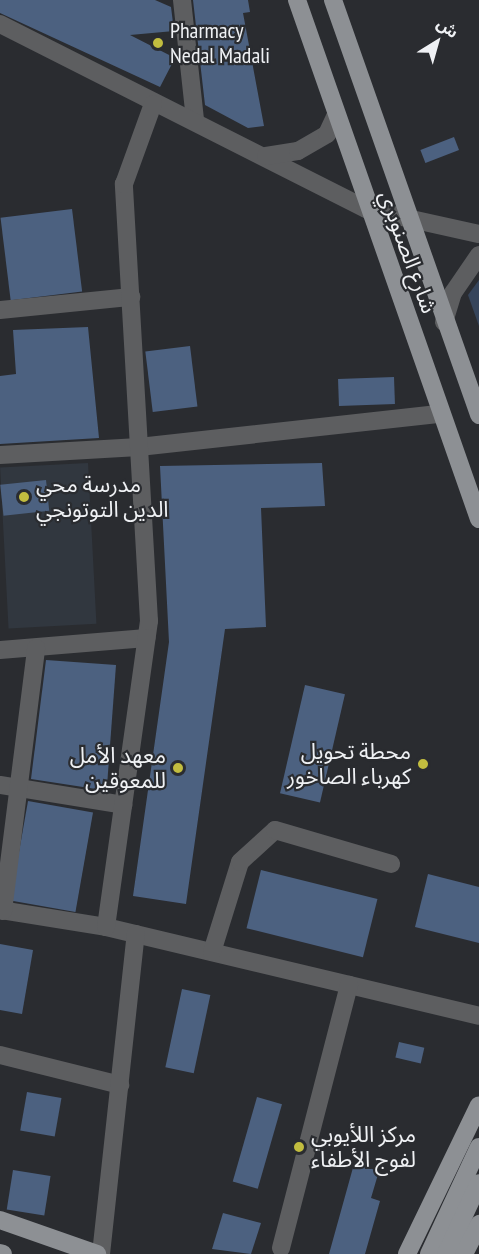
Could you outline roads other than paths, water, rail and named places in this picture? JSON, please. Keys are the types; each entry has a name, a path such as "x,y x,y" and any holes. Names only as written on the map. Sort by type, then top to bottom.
{"main road":[{"name":"شارع الصنوبري","path":"297,0 366,209 479,519"},
{"name":"شارع الصنوبري","path":"333,0 407,222 479,415"},
{"path":"407,1254 479,1105"},
{"path":"429,1254 479,1147"},
{"path":"446,1254 479,1183"},
{"path":"0,1220 99,1254"},
{"path":"464,1254 479,1224"}],"street":[{"path":"179,1 195,120"},
{"path":"0,24 153,104 195,120 366,209 407,222 479,234"},
{"path":"106,927 147,638 124,183 153,104"},
{"path":"266,156 298,151 327,134 335,117"},
{"path":"444,322 453,293 479,255"},
{"path":"0,310 131,297"},
{"path":"0,455 139,447 440,414"},
{"path":"0,650 147,638"},
{"path":"36,648 9,786 1,911 106,927 479,1016"},
{"path":"9,786 123,805"},
{"path":"212,952 240,861 275,830 391,864"},
{"path":"99,1254 136,934"},
{"path":"281,1248 349,985"},
{"path":"0,1055 120,1085"}],"place":[{"name":"Pharmacy Nedal Madali","path":"158,43"},
{"name":"مدرسة محي الدين التوتونجي","path":"24,497"},
{"name":"محطة تحويل كهرباء الصاخور","path":"423,764"},
{"name":"معهد الأمل للمعوقين","path":"178,768"},
{"name":"مركز اللأيوبي لفوج الأطفاء","path":"299,1147"}]}
